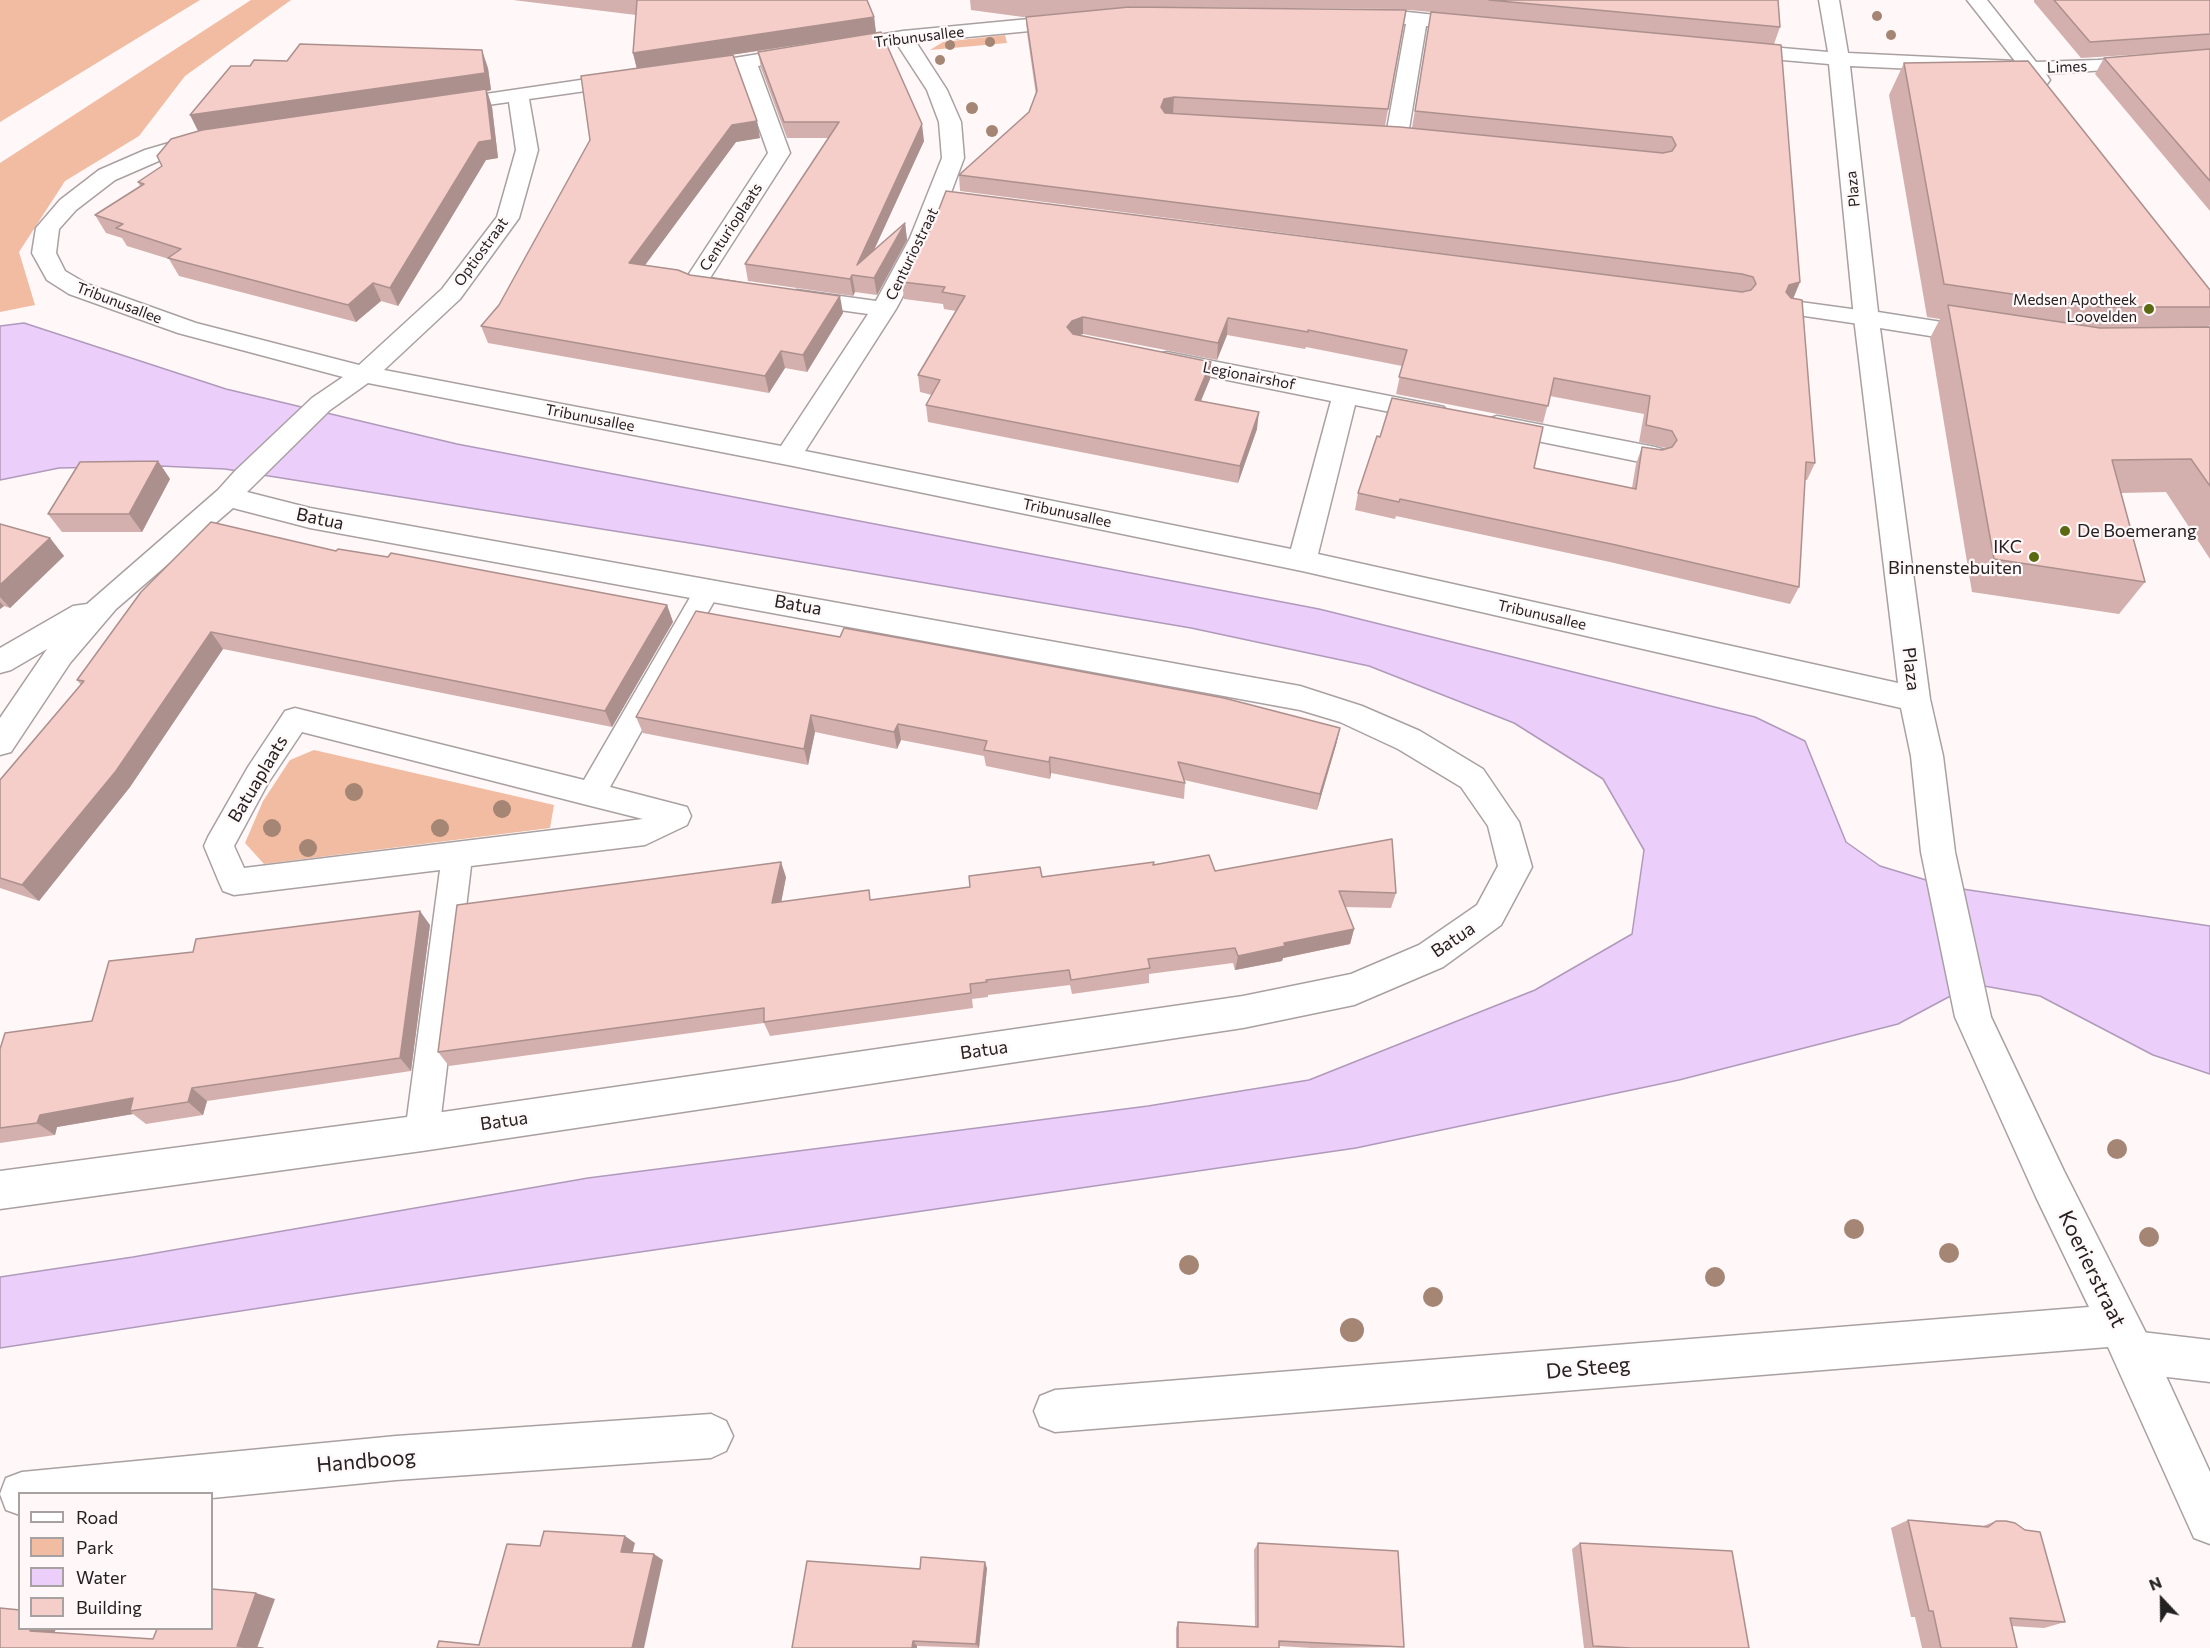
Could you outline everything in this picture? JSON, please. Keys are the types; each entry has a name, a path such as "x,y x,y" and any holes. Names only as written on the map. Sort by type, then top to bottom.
{"street":[{"name":"Plaza","path":"1829,0 1839,59 1866,318 1915,699 1927,756 1938,852 1973,1017"},
{"path":"1977,0 2054,99"},
{"path":"1340,17 1417,19 1497,27"},
{"name":"Tribunusallee","path":"426,108 903,37 1093,18"},
{"path":"1397,135 1417,19"},
{"name":"Centuriostraat","path":"788,456 884,309 922,238 953,158 950,123 937,90 903,37"},
{"path":"1717,48 1839,59 2032,68"},
{"name":"Limes","path":"2032,68 2098,66 2210,57"},
{"name":"Centurioplaats","path":"746,62 779,153 695,283 754,291"},
{"name":"Optiostraat","path":"364,374 451,294 508,218 527,150 518,95"},
{"path":"1373,134 1421,137"},
{"name":"Tribunusallee","path":"220,138 153,155 107,175 68,205 48,228 44,253 54,275 78,289 187,328 364,374 788,456 1302,561 1915,699"},
{"path":"939,198 963,201"},
{"path":"778,295 884,309"},
{"path":"1793,308 2008,340"},
{"name":"Legionairshof","path":"1140,355 1655,456"},
{"path":"0,743 59,655 106,602 237,487 321,404 364,374"},
{"path":"1302,561 1345,395"},
{"name":"Batua","path":"0,1190 422,1133 1243,1011 1354,989 1431,956 1489,915 1515,867 1503,822 1472,778 1409,740 1351,714 1300,698 310,518 237,487"},
{"path":"0,662 106,602"},
{"name":"Koerierstraat","path":"1973,1017 2050,1184 2126,1338 2210,1522"},
{"name":"De Steeg","path":"1056,1411 2126,1338 2210,1361"},
{"name":"Handboog","path":"42,1492 396,1458 711,1436"},
{"name":"Handboog","path":"0,1496 18,1494"}],"lane":[{"path":"591,794 708,589"},
{"name":"Batuaplaats","path":"295,718 676,816 645,833 457,856 234,882 219,846 258,775 295,718"},
{"path":"422,1133 457,856"}],"green space":[{"path":"0,0 200,0 0,122"},
{"path":"251,0 291,0 185,76 139,136 65,181 19,252 35,305 0,312 0,163"},
{"path":"1005,35 1007,43 930,50 943,42"},
{"path":"314,750 554,805 550,828 264,864 245,843 263,801 290,760"}],"water":[{"path":"24,323 226,389 457,444 1319,609 1755,717 1805,741 1846,842 1880,866 1949,887 2210,926 2210,1074 2153,1055 2040,996 1973,984 1898,1024 1679,1080 1356,1148 351,1294 0,1348 0,1277 133,1257 588,1178 1148,1106 1309,1080 1535,990 1632,934 1644,850 1603,779 1514,723 1369,666 1191,628 702,545 225,469 160,466 59,468 0,480 0,326"}],"building":[{"path":"637,0 867,0 874,17 633,53"},
{"path":"1489,0 1778,0 1780,27"},
{"path":"2054,0 2210,0 2210,34 2090,42"},
{"path":"1129,7 1406,10 1388,109 1174,97 1164,99 1161,107 1165,113 1400,127 1663,153 1672,151 1676,145 1672,137 1415,111 1431,12 1781,45 1800,282 1789,285 1786,292 1791,298 1802,300 1815,463 1806,462 1799,587 1616,545 1400,499 1399,502 1358,493 1377,436 1380,437 1392,398 1543,427 1534,468 1636,489 1642,447 1662,450 1672,447 1677,440 1672,431 1646,425 1650,396 1554,378 1548,406 1399,377 1407,350 1308,330 1308,332 1228,318 1218,343 1083,317 1072,321 1067,327 1073,334 1211,362 1195,400 1259,412 1240,466 926,405 940,380 918,375 965,296 942,292 945,287 902,282 934,222 946,191 1742,292 1751,290 1756,284 1753,277 1742,274 959,175 1029,112 1037,91 1026,17"},
{"path":"881,32 922,124 857,265 905,223 874,278 852,275 850,279 745,264 839,122 784,122 758,52"},
{"path":"300,44 482,50 485,73 190,115 231,66 250,66 254,60 287,61"},
{"path":"2210,49 2210,181 2104,58"},
{"path":"733,55 757,121 732,125 629,263 678,270 690,275 840,296 803,355 781,351 765,376 481,326 499,305 590,140 581,76"},
{"path":"2028,61 2210,290 2210,307 2100,307 1944,284 1904,63"},
{"path":"486,89 492,140 479,142 390,288 373,283 348,305 168,258 181,249 116,228 123,224 95,215 144,184 138,182 162,166 157,156 171,139 202,130"},
{"path":"1948,305 2100,328 2210,327 2210,486 2191,459 2112,460 2145,582 1994,559"},
{"path":"158,461 129,514 48,514 80,462"},
{"path":"211,522 336,551 338,549 388,557 391,553 667,605 605,711 211,632 116,771 22,885 0,878 0,780 84,681 77,680 141,592"},
{"path":"0,524 50,538 0,585"},
{"path":"696,611 840,637 844,628 927,643 1224,698 1340,728 1320,794 1178,762 1185,783 1050,757 1049,762 984,750 987,741 898,724 894,732 811,715 804,749 636,717"},
{"path":"1392,839 1396,893 1339,891 1354,929 1284,943 1285,946 1238,956 1235,948 1148,959 1150,968 1071,980 1069,970 986,980 987,982 970,984 971,993 764,1022 764,1008 438,1052 457,905 781,862 772,903 869,890 870,900 970,887 969,876 1040,867 1042,877 1154,862 1153,865 1209,855 1215,871"},
{"path":"420,911 400,1058 192,1088 188,1102 130,1111 133,1098 40,1115 37,1123 0,1128 0,1049 5,1033 92,1021 109,961 193,952 196,939"},
{"path":"1908,1520 1988,1527 1996,1521 2006,1521 2015,1523 2025,1530 2040,1532 2065,1622 2010,1618 2017,1648 1941,1648 1933,1611 1929,1611"},
{"path":"544,1531 625,1536 621,1552 654,1554 632,1648 437,1648 439,1641 479,1645 507,1544 540,1546"},
{"path":"1258,1543 1398,1551 1404,1647 1279,1641 1279,1648 1178,1648 1178,1622 1258,1627"},
{"path":"1580,1543 1732,1551 1749,1648 1593,1646"},
{"path":"921,1557 985,1562 976,1644 913,1641 912,1648 792,1648 807,1561 920,1569"},
{"path":"213,1589 256,1593 237,1646 263,1648 0,1648 0,1608 18,1610 18,1630 153,1639 157,1630 213,1630"}],"place":[{"name":"Medsen Apotheek Loovelden","path":"2149,309"},
{"name":"De Boemerang","path":"2065,531"},
{"name":"IKC Binnenstebuiten","path":"2034,557"}]}
